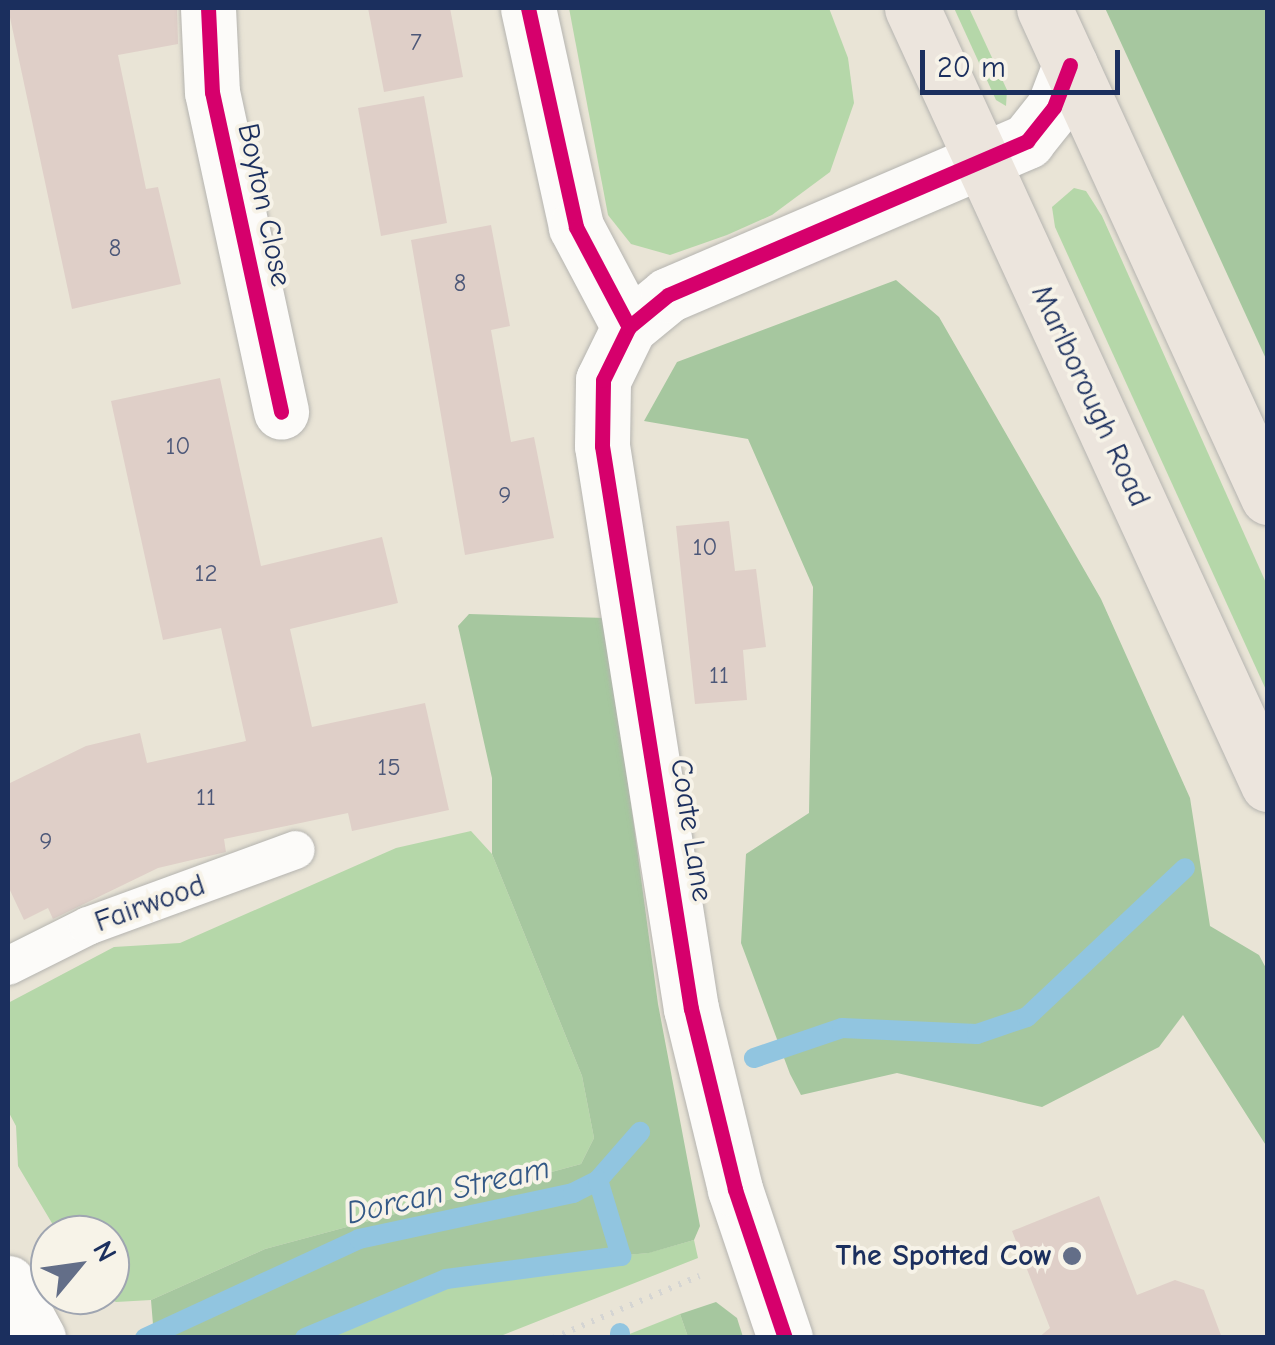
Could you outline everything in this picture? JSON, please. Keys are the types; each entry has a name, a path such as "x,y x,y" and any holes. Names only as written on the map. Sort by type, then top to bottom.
{"main road":[{"name":"Marlborough Road","path":"912,8 1268,784"},
{"path":"1044,8 1268,497"}],"street":[{"name":"Boyton Close","path":"208,8 212,92 280,412"},
{"path":"528,8 576,227 628,327"},
{"name":"Coate Lane","path":"785,1338 755,1254 691,1010 602,446 603,380 628,327 668,295 1027,141 1042,124 1070,64"},
{"path":"8,1283 38,1338"}],"lane":[{"name":"Fairwood","path":"8,966 88,926 296,850"}],"path":[{"path":"553,1338 755,1254"}],"green space":[{"path":"569,8 829,8 848,58 854,103 830,172 772,215 727,235 670,255 631,244 608,215"},
{"path":"954,8 969,8 1007,90 1006,106 996,100"},
{"path":"1105,8 1267,8 1267,361"},
{"path":"1074,188 1086,191 1102,216 1267,585 1267,692 1055,227 1052,207"},
{"path":"896,280 939,317 1101,599 1190,798 1210,926 1259,955 1267,970 1267,1147 1183,1015 1159,1047 1042,1107 897,1073 801,1095 790,1074 741,943 746,854 809,813 813,587 748,439 644,421 677,362"},
{"path":"469,614 606,618 658,1004 700,1226 694,1240 649,1253 449,1271 295,1337 154,1337 151,1300 265,1249 581,1164 594,1138 582,1076 492,854 492,778 458,626"},
{"path":"471,831 492,854 582,1076 594,1138 581,1164 265,1249 151,1300 130,1301 130,1215 47,1215 18,1166 16,1126 8,1111 8,1003 114,947 180,943 396,848"},
{"path":"694,1240 698,1258 498,1337 295,1338 449,1271 648,1253"},
{"path":"716,1302 737,1318 743,1337 688,1337 680,1314"},
{"path":"680,1314 688,1337 622,1337"}],"building":[{"path":"8,8 177,8 178,44 118,55 146,189 158,187 181,284 72,309"},
{"path":"368,8 450,8 463,77 384,92"},
{"path":"424,96 447,223 381,236 358,108"},
{"path":"491,225 510,326 491,330 511,442 534,437 554,538 465,555 411,240"},
{"path":"220,378 261,566 382,537 398,603 290,629 312,727 425,703 449,810 352,831 348,813 224,839 226,852 158,868 53,919 48,908 24,920 8,886 8,784 86,746 140,733 147,763 246,741 221,628 163,640 111,401"},
{"path":"729,521 735,571 756,569 766,647 743,650 747,700 695,704 676,526"},
{"name":"The Spotted Cow","path":"1099,1196 1137,1295 1175,1280 1204,1290 1222,1338 1038,1338 1050,1328 1012,1231"}],"waterway":[{"name":"Dorcan Stream","path":"754,1058 842,1028 977,1034 1027,1017 1185,868"},
{"name":"Dorcan Stream","path":"145,1338 359,1239 573,1193 598,1180 640,1132"},
{"path":"305,1338 446,1279 621,1256 598,1180"},
{"path":"620,1333 620,1338"}],"cycle path":[{"path":"208,8 212,92 281,412"},
{"path":"528,8 576,227 629,327"},
{"path":"785,1338 735,1189 691,1009 602,446 603,380 629,327 668,295 1027,141 1054,107 1070,65"}],"place":[{"name":"The Spotted Cow","path":"1072,1256"}]}
